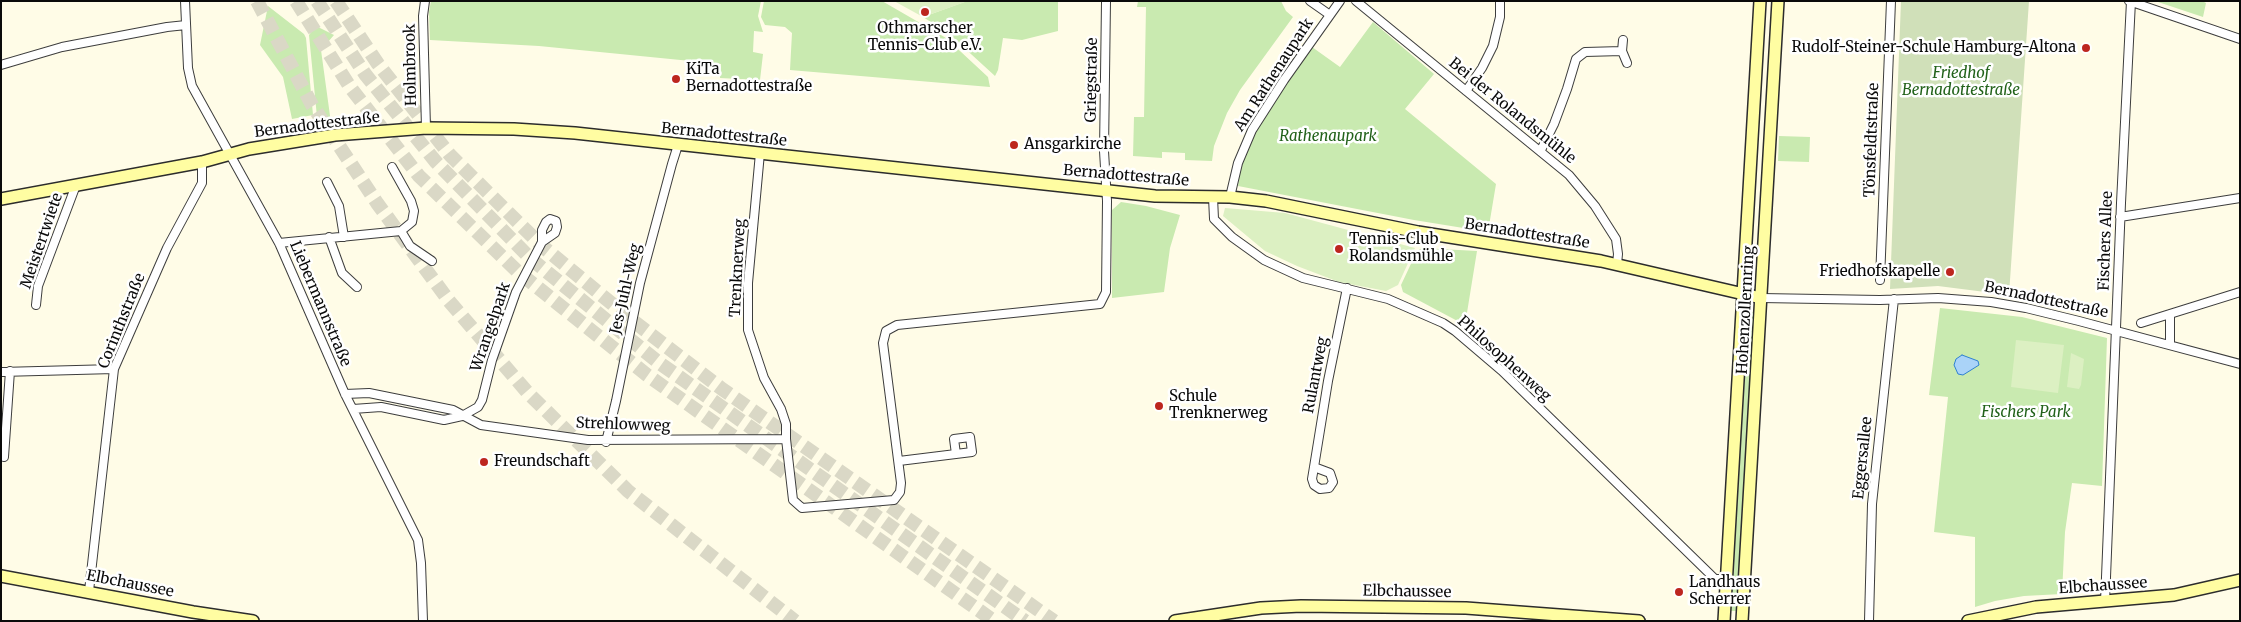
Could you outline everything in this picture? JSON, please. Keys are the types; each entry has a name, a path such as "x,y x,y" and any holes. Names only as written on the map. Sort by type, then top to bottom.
{"main road":[{"name":"Hohenzollernring","path":"1724,621 1760,1"},
{"name":"Hohenzollernring","path":"1742,621 1778,1"},
{"name":"Bernadottestraße","path":"1,199 202,162 231,153 335,135 426,128 514,129 760,153 1155,196 1230,197 1266,201 1408,230 1617,264 1762,298"},
{"name":"Elbchaussee","path":"1,576 193,612 253,621"},
{"name":"Elbchaussee","path":"1968,621 2036,607 2174,595 2240,580"},
{"name":"Elbchaussee","path":"1176,621 1254,609 1301,606 1466,608 1639,621"}],"street":[{"name":"Liebermannstraße","path":"185,1 188,68 192,86 231,153 279,243 345,394 418,540 421,563 423,621"},
{"name":"Holmbrook","path":"425,1 423,16 426,128"},
{"name":"Griegstraße","path":"1106,1 1104,136 1106,190"},
{"path":"1310,1 1330,15"},
{"name":"Am Rathenaupark","path":"1230,197 1238,163 1252,130 1284,80 1340,1"},
{"name":"Bei der Rolandsmühle","path":"1356,1 1541,150 1569,175 1595,206 1616,239 1617,264"},
{"path":"1466,91 1494,46 1500,17 1500,1"},
{"name":"Tönsfeldtstraße","path":"1880,280 1891,1"},
{"path":"2131,1 2240,39"},
{"name":"Fischers Allee","path":"2105,602 2120,217 2131,1"},
{"path":"1,65 72,45 167,27 186,26"},
{"path":"1623,40 1622,51 1627,63"},
{"path":"1541,150 1554,124 1576,59 1585,52 1622,51"},
{"name":"Jes-Juhl-Weg","path":"606,442 640,283 678,145"},
{"name":"Trenknerweg","path":"760,153 748,283 748,330 764,378 781,409 786,424 792,497 796,505 802,508 894,500 900,492 898,461 883,343 886,330 897,325 1100,304 1106,292 1106,190"},
{"name":"Corinthstraße","path":"89,591 114,368 167,248 202,183 202,162"},
{"path":"279,243 401,231 412,222 414,211 411,201 392,167"},
{"path":"327,182 339,206 344,237"},
{"name":"Meistertwiete","path":"36,305 38,286 76,185"},
{"name":"Philosophenweg","path":"1213,197 1214,219 1232,237 1264,260 1304,278 1389,300 1443,323 1456,331 1502,371 1715,578 1727,579"},
{"path":"2120,217 2240,198"},
{"path":"401,231 410,246 432,261"},
{"path":"329,237 342,273 357,287"},
{"name":"Wrangelpark","path":"462,416 478,407 482,400 492,360 516,292 542,242"},
{"name":"Rulantweg","path":"1314,467 1347,288"},
{"path":"2141,324 2240,292"},
{"name":"Bernadottestraße","path":"1762,298 1938,298 1991,302 2026,308 2240,364"},
{"name":"Eggersallee","path":"1869,621 1872,504 1894,299"},
{"path":"2170,314 2170,346"},
{"path":"1,372 114,368"},
{"path":"4,456 10,371"},
{"name":"Strehlowweg","path":"345,394 369,393 453,410 481,425 606,442 786,439"},
{"name":"Strehlowweg","path":"353,409 374,406 444,420 462,416"},
{"path":"898,461 956,454"}],"green space":[{"path":"431,1 761,1 758,16 763,32 754,31 753,52 763,54 760,80 720,78 721,64 539,46 430,40 429,12"},
{"path":"764,1 882,1 946,38 988,77 990,87 790,70 792,33 785,27 765,25 761,17"},
{"name":"Othmarscher Tennis-Club e.V.","path":"894,1 968,1 923,17"},
{"path":"967,1 1058,1 1058,31 1022,40 1003,38 998,70 995,76 948,33 923,17"},
{"path":"1138,1 1281,1 1286,11 1293,17 1240,90 1227,113 1214,146 1212,161 1185,160 1185,153 1162,152 1162,158 1133,156 1134,117 1144,117 1146,7 1137,7"},
{"name":"Friedhof Bernadottestraße","path":"1901,1 2029,1 2009,295 1938,286 1890,289"},
{"path":"2155,1 2202,1 2206,3 2203,17"},
{"path":"268,6 304,34 306,38 313,115 292,119 283,77 260,45"},
{"name":"Rathenaupark","path":"1373,22 1434,74 1405,109 1496,184 1488,232 1414,220 1238,186 1241,164 1257,128 1312,47 1340,67"},
{"path":"316,26 334,35 321,50 331,123 317,117 309,35"},
{"path":"1779,136 1810,137 1809,162 1778,161"},
{"path":"1121,202 1180,215 1170,248 1164,292 1112,298 1112,210"},
{"name":"Tennis-Club Rolandsmühle","path":"1225,208 1285,213 1415,248 1398,285 1386,291 1339,282 1265,251 1223,216"},
{"path":"1422,248 1477,251 1465,325 1403,292 1401,285 1417,251"},
{"name":"Fischers Park","path":"1940,308 2022,317 2107,338 2102,486 2072,483 2065,532 2062,594 2024,596 1975,607 1975,537 1934,532 1948,397 1929,395"},
{"path":"1747,312 1754,312 1752,389 1739,611 1729,611"},
{"path":"2016,340 2064,345 2058,393 2011,387"},
{"path":"2071,353 2084,359 2079,389 2067,387"}],"water":[{"path":"1962,355 1978,361 1979,365 1963,375 1958,374 1954,365 1956,359"}],"tunnel":[{"path":"257,1 312,105 377,203 449,301 528,393 628,491 795,621"},
{"path":"296,1 350,87 419,176 517,271 647,375 994,621"},
{"path":"317,1 365,74 436,162 531,259 658,362 1025,621"},
{"path":"336,1 378,64 450,155 542,246 628,317 722,389 1054,621"}],"place":[{"name":"Othmarscher Tennis-Club e.V.","path":"925,12"},
{"name":"Rudolf-Steiner-Schule Hamburg-Altona","path":"2086,48"},
{"name":"KiTa Bernadottestraße","path":"676,79"},
{"name":"Ansgarkirche","path":"1014,145"},
{"name":"Tennis-Club Rolandsmühle","path":"1339,249"},
{"name":"Friedhofskapelle","path":"1950,272"},
{"name":"Schule Trenknerweg","path":"1159,406"},
{"name":"Freundschaft","path":"484,462"},
{"name":"Landhaus Scherrer","path":"1679,592"}]}
